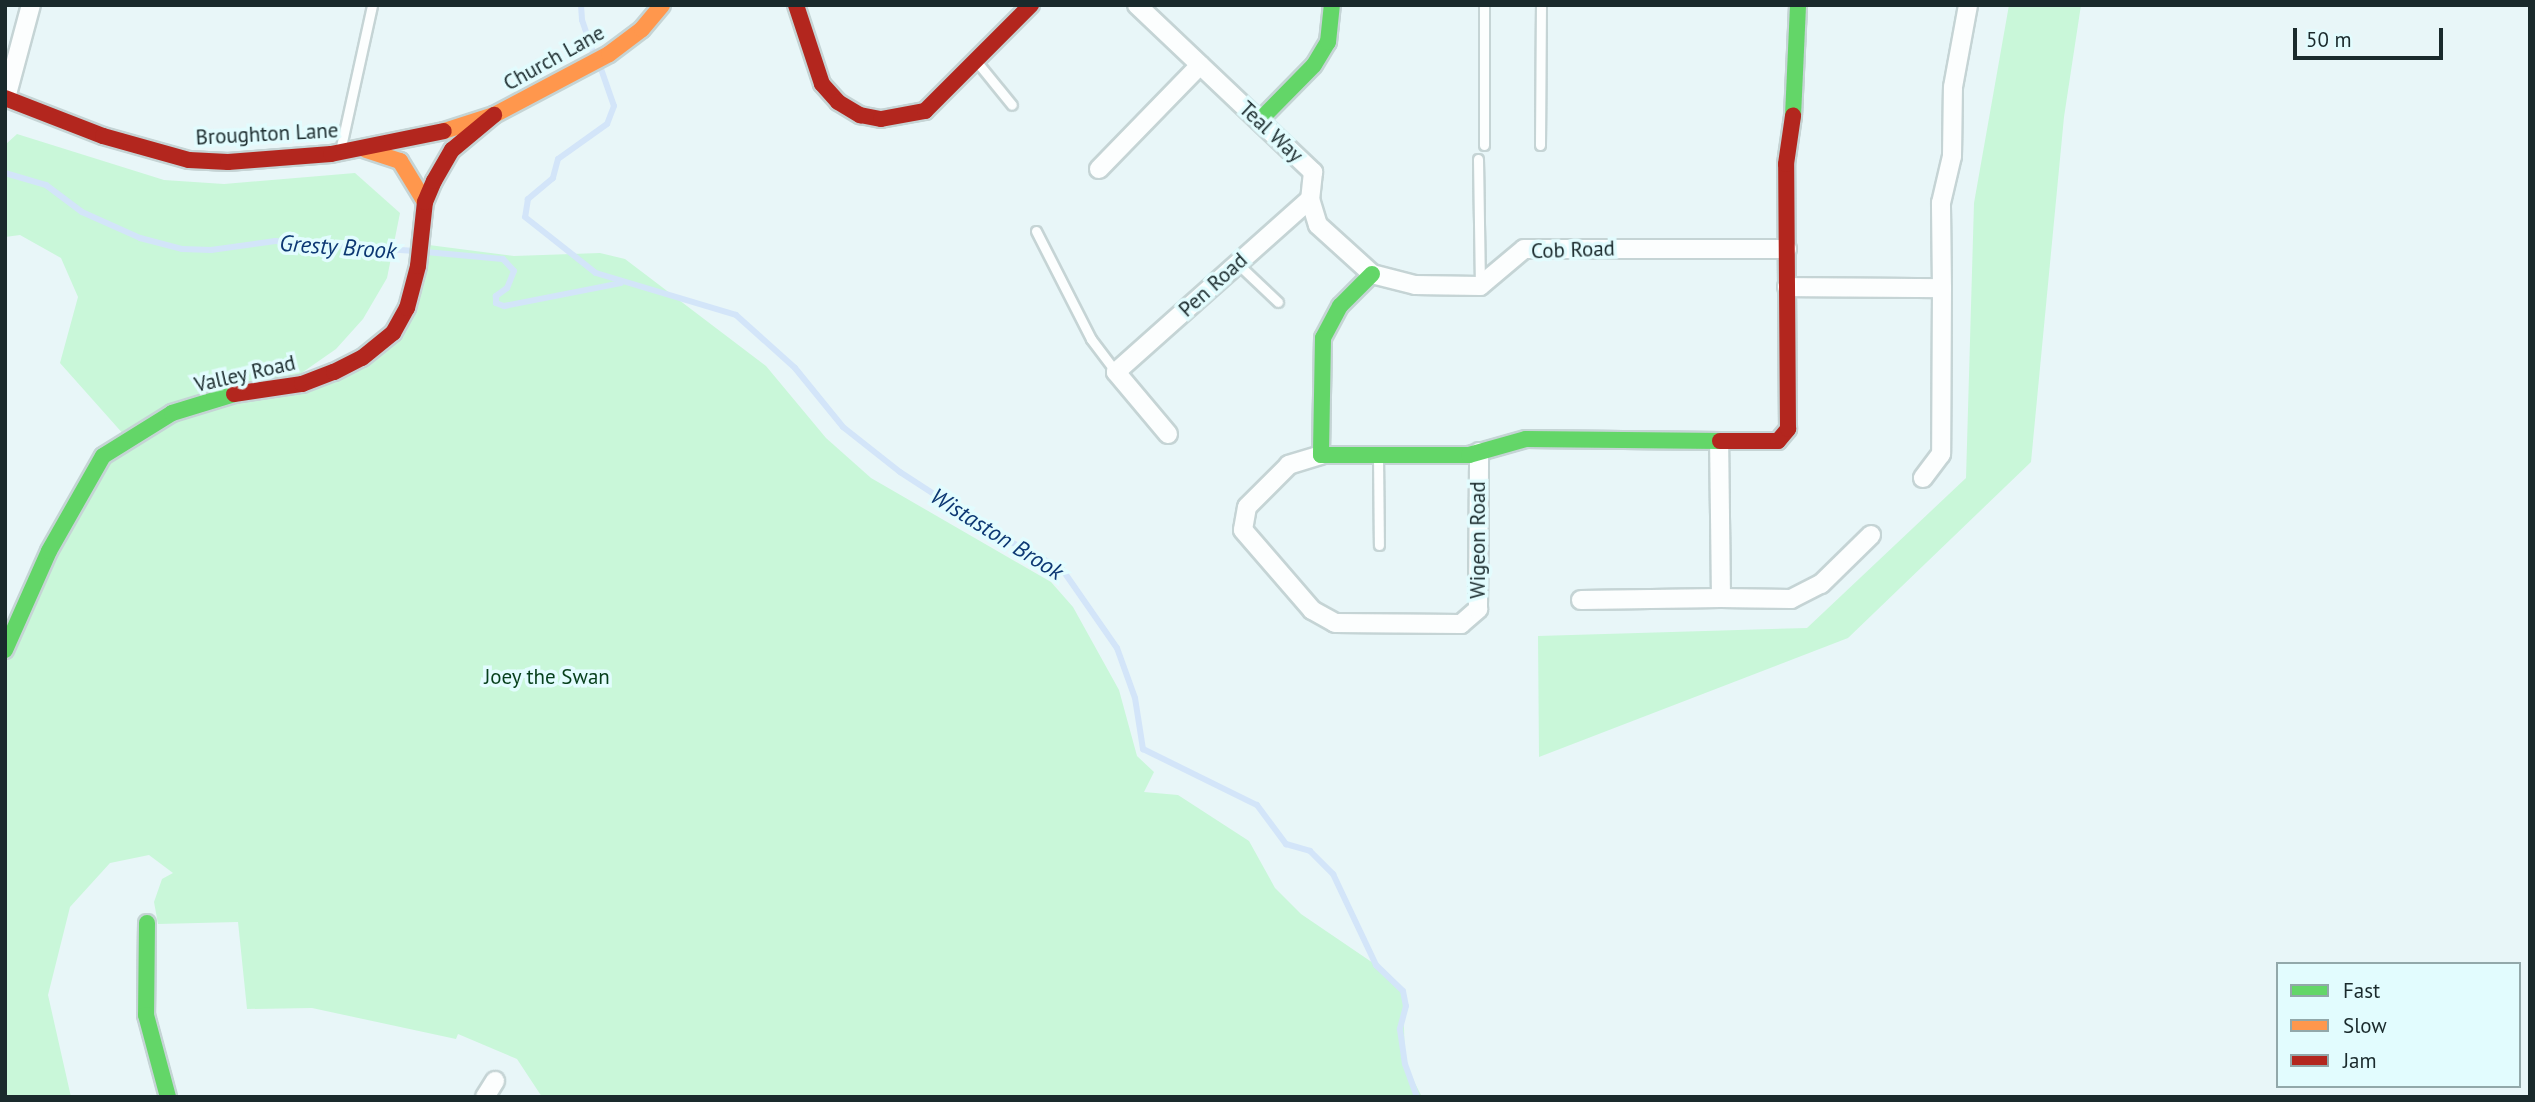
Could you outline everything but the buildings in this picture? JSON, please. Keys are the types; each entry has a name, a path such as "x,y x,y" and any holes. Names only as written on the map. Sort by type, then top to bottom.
{"street":[{"path":"6,98 31,5"},
{"name":"Church Lane","path":"494,115 578,73 609,54 642,29 662,5"},
{"path":"796,5 802,13 818,78 838,102 860,115 900,118 925,111 977,62 1031,5"},
{"name":"Teal Way","path":"1137,5 1313,172 1310,199 1318,225 1372,274"},
{"path":"1259,121 1314,65 1328,41 1332,5"},
{"path":"1480,286 1415,285 1372,274 1340,306 1323,338 1321,455 1479,452 1526,439 1770,443 1784,437 1788,429 1787,164 1792,141 1798,5"},
{"path":"1923,478 1941,454 1941,204 1952,156 1953,87 1968,5"},
{"path":"1099,169 1200,65"},
{"name":"Broughton Lane","path":"6,98 126,144 188,160 228,162 363,149 424,137 494,115"},
{"name":"Valley Road","path":"5,650 49,551 103,456 172,413 240,392 302,384 362,358 393,333 407,308 418,266 425,202 452,150 494,115"},
{"path":"363,149 400,161 425,202"},
{"name":"Pen Road","path":"1116,372 1310,199"},
{"name":"Cob Road","path":"1480,286 1524,249 1787,249"},
{"path":"1787,287 1942,288"},
{"path":"1116,372 1168,433"},
{"path":"1719,442 1721,598"},
{"name":"Wigeon Road","path":"1321,455 1289,465 1247,507 1242,530 1312,610 1335,623 1461,624 1478,609 1479,452"},
{"path":"1581,600 1791,599 1821,584 1871,535"},
{"path":"147,923 143,984 146,1015 168,1097"},
{"path":"485,1097 495,1081"}],"lane":[{"path":"340,153 372,5"},
{"path":"1483,145 1484,5"},
{"path":"1540,145 1541,5"},
{"path":"977,62 1012,105"},
{"path":"1478,159 1480,286"},
{"path":"1035,231 1091,339 1116,372"},
{"path":"1238,264 1278,302"},
{"path":"1378,455 1379,545"}],"green space":[{"path":"2009,5 2081,5 2064,117 2031,462 1848,638 1539,757 1538,636 1807,628 1966,478 1974,203"},
{"name":"Joey the Swan","path":"17,134 164,180 224,184 355,173 400,213 387,278 363,319 336,349 283,386 393,333 429,245 514,256 600,253 625,259 766,366 826,438 871,478 1051,582 1073,607 1119,690 1137,756 1154,772 1144,792 1178,795 1249,841 1275,888 1301,914 1376,965 1403,991 1405,1064 1422,1097 542,1097 517,1059 458,1034 456,1039 312,1008 247,1009 238,922 158,924 154,902 162,879 173,873 149,855 110,863 70,907 48,995 71,1097 5,1097 5,650 125,436 60,363 78,297 61,258 20,235 5,237 5,145"}],"waterway":[{"path":"581,5 582,20 595,57"},
{"name":"Wistaston Brook","path":"600,66 614,106 607,124 558,159 553,178 528,199 525,217 596,273 736,315 795,368 843,427 900,472 994,533 1062,569 1117,648 1135,698 1143,749 1257,805 1286,844 1310,851 1333,874 1376,965 1403,991 1406,1006 1400,1029 1405,1064 1417,1097"},
{"name":"Gresty Brook","path":"5,173 46,185 82,212 140,238 182,249 211,250 275,241 415,251"},
{"name":"Gresty Brook","path":"426,252 503,259 514,271 507,288 496,296 496,303 504,306 621,283"}],"traffic: fast":[{"path":"1259,121 1314,65 1328,42 1332,5"},
{"path":"1793,116 1798,5"},
{"path":"1372,274 1340,306 1323,338 1321,455 1469,455 1526,439 1720,441"},
{"path":"5,650 49,551 103,456 172,413 234,394"},
{"path":"147,923 146,1015 168,1097"}],"traffic: slow":[{"path":"444,131 494,115 609,54 642,29 662,5"},
{"path":"366,150 400,161 425,202"}],"traffic: jam":[{"path":"796,5 822,84 838,102 860,115 881,119 925,111 1031,5"},
{"path":"5,98 103,136 189,160 228,162 331,154 444,131"},
{"path":"234,394 302,384 334,372 362,358 393,333 407,308 418,266 425,202 434,181 452,150 494,115"},
{"path":"1720,441 1778,441 1788,429 1786,164 1793,116"}]}
